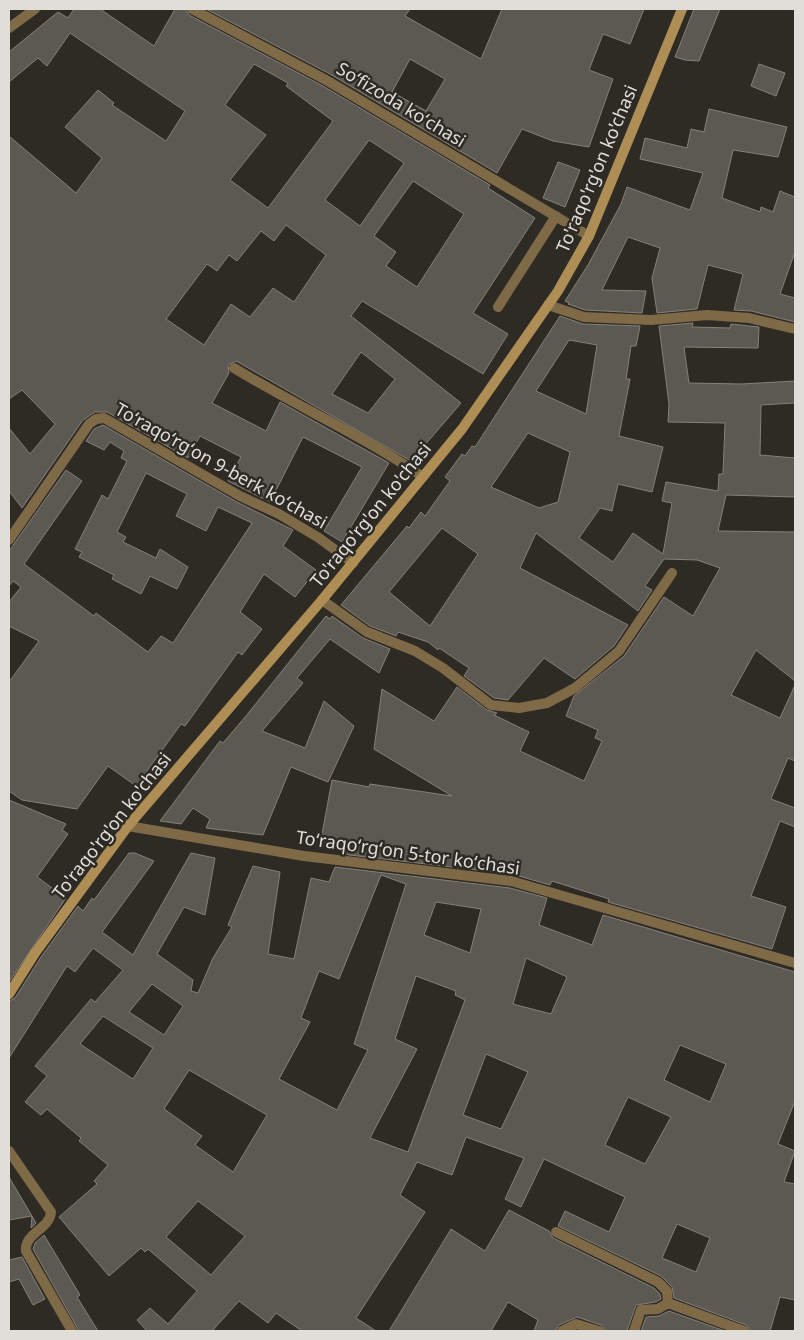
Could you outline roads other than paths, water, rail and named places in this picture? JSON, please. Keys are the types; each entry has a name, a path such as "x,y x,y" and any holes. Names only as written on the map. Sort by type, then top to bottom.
{"street":[{"path":"9,28 35,9"},
{"name":"Soʻfizoda koʻchasi","path":"192,9 326,80 590,236"},
{"name":"To'raqo'rg'on ko'chasi","path":"9,994 35,953 128,826 322,600 462,429 548,305 590,236 682,9"},
{"path":"498,307 556,216"},
{"path":"548,305 584,317 651,320 707,314 749,318 795,329"},
{"path":"234,368 280,396 394,456 423,477"},
{"name":"Toʻraqoʻrgʻon 9-berk koʻchasi","path":"9,540 89,424 96,419 104,418 240,496 279,514 319,538 353,563"},
{"path":"322,600 366,632 415,651 436,664 491,705 519,708 547,703 575,688 619,651 672,573"},
{"name":"Toʻraqoʻrgʻon 5-tor koʻchasi","path":"128,826 304,856 511,881 795,963"},
{"path":"9,1152 51,1212 46,1223 28,1240 25,1245 26,1251 72,1331"},
{"path":"556,1232 658,1282 667,1291 668,1303"},
{"path":"634,1331 641,1310 658,1309 668,1303"},
{"path":"668,1303 744,1331"},
{"path":"562,1331 576,1324 599,1331"}]}
